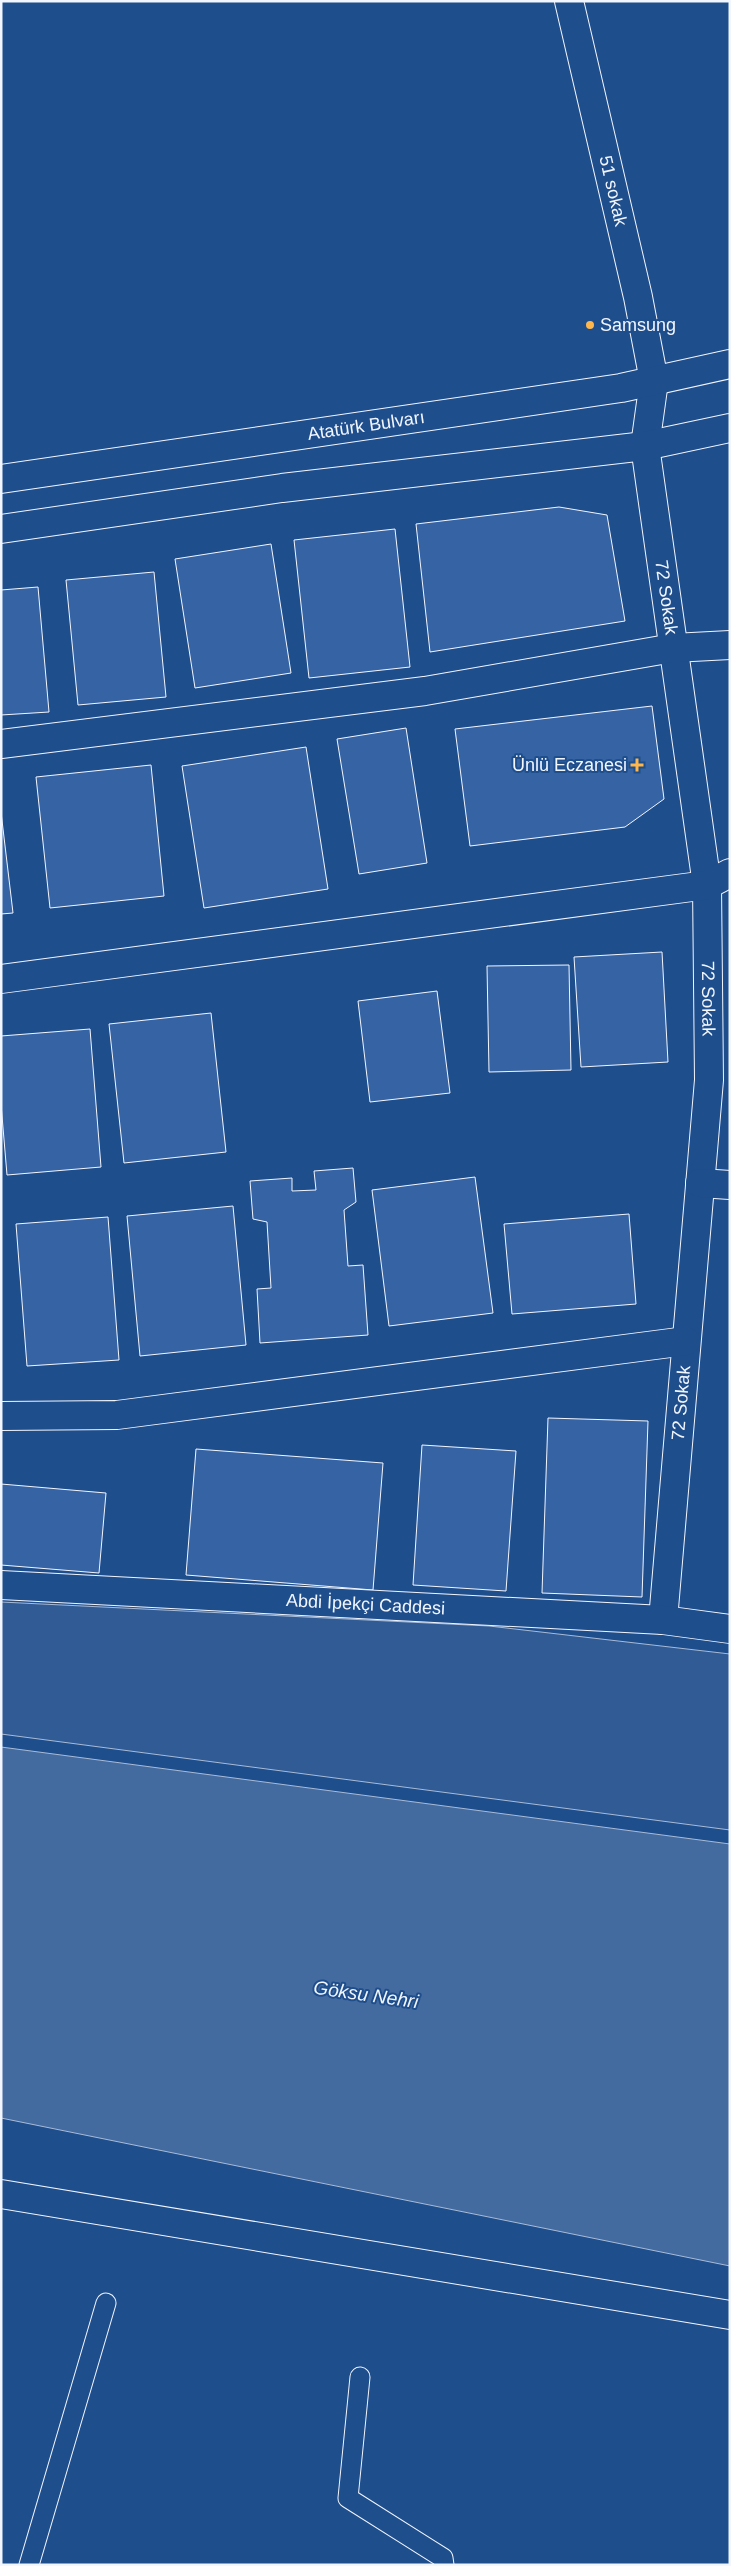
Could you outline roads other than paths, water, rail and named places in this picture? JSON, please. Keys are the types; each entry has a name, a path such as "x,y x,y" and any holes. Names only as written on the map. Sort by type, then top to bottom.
{"street":[{"name":"51 sokak","path":"570,1 638,297 654,381"},
{"name":"Atatürk Bulvarı","path":"1,479 611,389 730,364"},
{"name":"72 Sokak","path":"654,381 645,446 673,648 718,879 709,1080 663,1620"},
{"path":"1,529 282,488 645,446 730,428"},
{"path":"1,744 425,691 673,648 730,645"},
{"path":"1,978 718,879"},
{"path":"700,1182 730,1185"},
{"path":"1,1416 117,1415 686,1341"},
{"name":"Abdi İpekçi Caddesi","path":"1,1585 663,1620 730,1629"},
{"path":"1,2194 730,2315"}],"lane":[{"path":"29,2565 106,2303"},
{"path":"360,2377 348,2498 443,2558 444,2565"}],"water":[{"name":"Göksu Nehri","path":"1,1747 730,1844 730,2266 1,2118"}],"place":[{"name":"Samsung","path":"590,325"},
{"name":"Ünlü Eczanesi","path":"637,765"}]}
